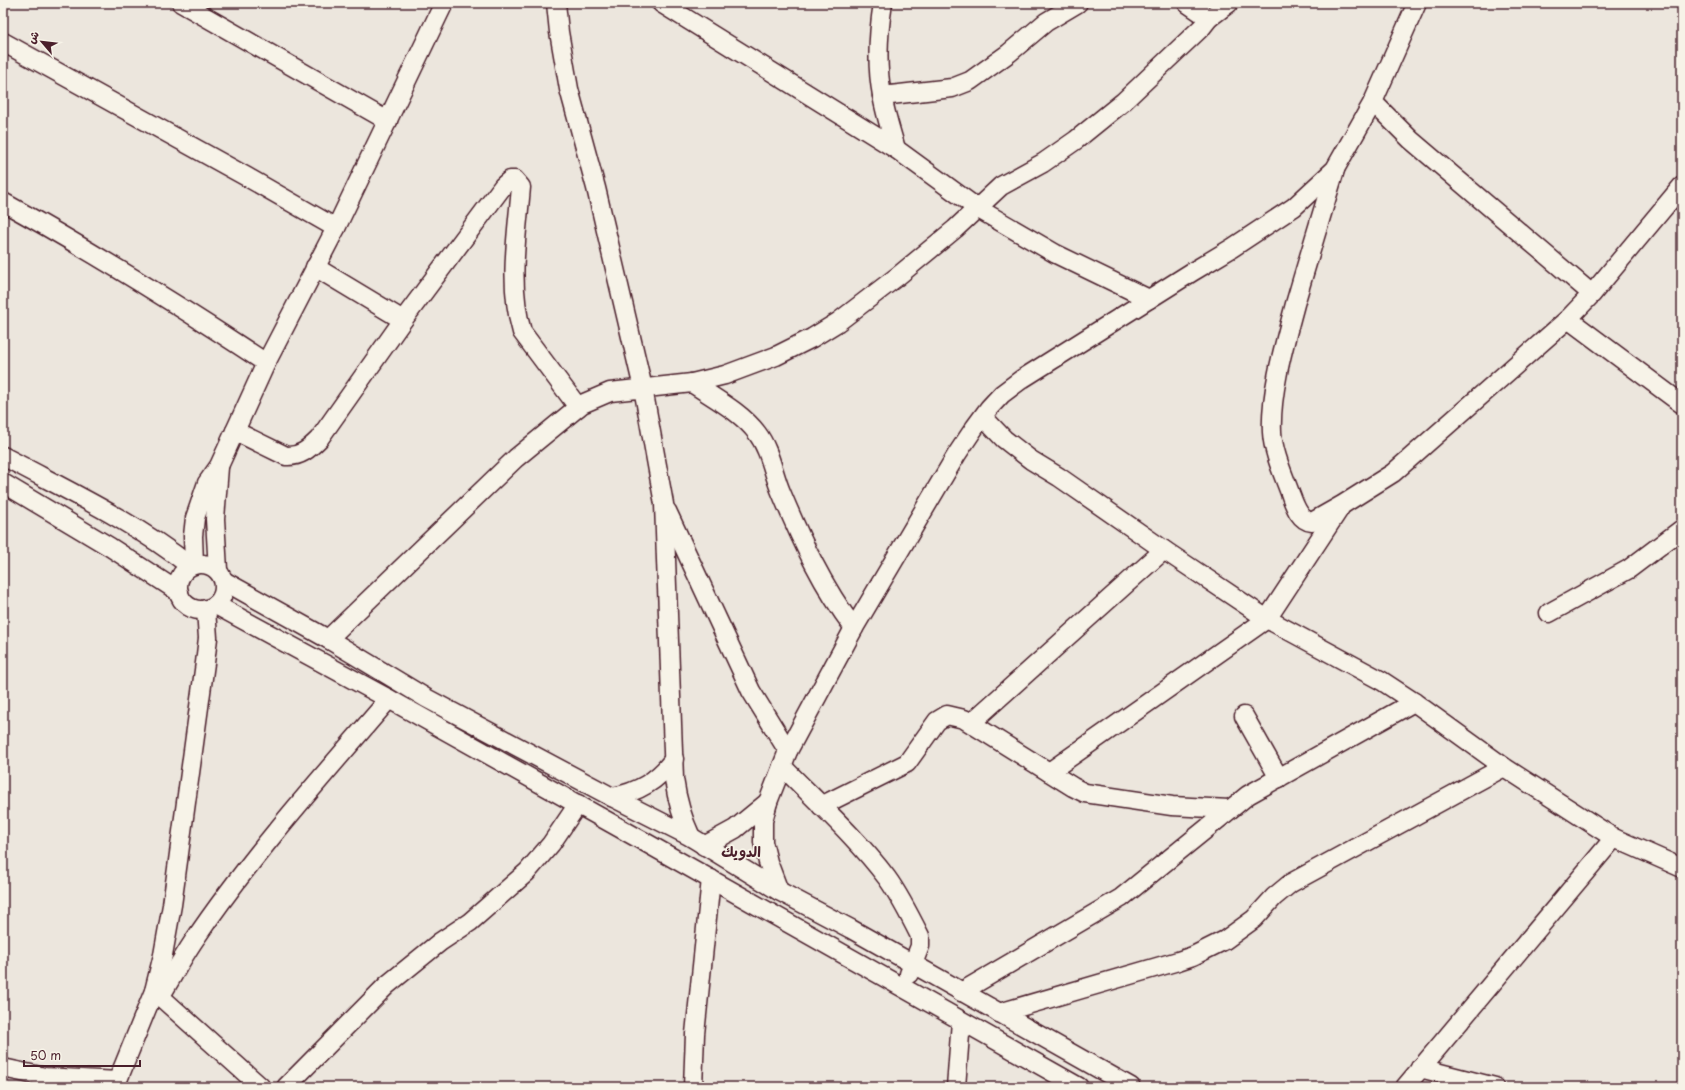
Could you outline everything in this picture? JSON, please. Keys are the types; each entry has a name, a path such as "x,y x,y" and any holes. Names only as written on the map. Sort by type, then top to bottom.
{"street":[{"path":"181,3 388,121"},
{"path":"192,565 195,518 207,483 219,466 266,362 336,228 444,3"},
{"path":"556,3 559,32 569,89 596,188 643,388 664,504 674,779 682,819 698,842"},
{"path":"661,3 775,72 896,149 977,208 1056,254 1149,299"},
{"path":"883,3 878,30 878,62 882,96 896,149"},
{"path":"882,96 952,88 970,81 1009,53 1046,22 1078,3"},
{"path":"1187,3 1209,18"},
{"path":"328,639 516,458 578,407 598,396 610,392 692,383 725,375 776,356 825,330 898,276 955,229 1001,186 1062,151 1105,116 1202,27 1209,18 1229,3"},
{"path":"1417,3 1373,102 1335,169 1284,345 1276,387 1272,431 1273,440 1284,476 1293,501 1302,519 1312,522 1393,473 1568,319 1592,294 1682,186"},
{"path":"3,42 336,228"},
{"path":"1373,102 1411,140 1592,294"},
{"path":"779,891 768,862 763,842 763,821 768,802 785,758 854,628 957,454 983,417 1002,394 1022,379 1232,248 1294,207 1335,169"},
{"path":"235,431 286,456 294,457 310,449 319,439 403,320 503,186 510,180 514,180 521,187 514,259 514,284 518,319 522,332 578,407"},
{"path":"3,202 69,239 177,304 266,362"},
{"path":"315,267 403,320"},
{"path":"1568,319 1682,404"},
{"path":"692,383 731,409 752,426 758,435 770,460 780,491 811,558 831,596 854,628"},
{"path":"983,417 1004,439 1031,460 1059,477 1267,619 1382,680 1504,767 1614,838 1682,868"},
{"path":"3,456 119,518 192,565"},
{"path":"157,994 172,905 196,731 211,607 222,596 224,590 215,525 219,466"},
{"path":"5,488 104,543 179,592"},
{"path":"664,504 751,691 785,758 821,806 865,852 887,878 904,904 920,936 920,946 913,965 902,987"},
{"path":"1049,772 1267,619 1342,505"},
{"path":"1549,613 1629,569 1682,529"},
{"path":"971,723 1164,550"},
{"path":"1079,1087 389,699 211,607 196,609 188,606 182,600 179,592 178,585 180,577 184,571 192,565 204,564 211,566 221,576 426,698 698,842 779,891 1131,1087"},
{"path":"3,1068 45,1077 117,1084 157,994 192,944 235,884 307,794 389,699"},
{"path":"961,992 1121,898 1248,795 1414,702"},
{"path":"821,806 907,763 938,721 947,715 964,719 1073,787 1093,795 1172,806 1230,809"},
{"path":"1244,716 1279,778"},
{"path":"612,797 641,789 654,781 665,771 674,759"},
{"path":"999,1013 1193,956 1225,940 1254,919 1274,897 1291,883 1504,767"},
{"path":"548,788 560,770"},
{"path":"698,842 735,829 768,802"},
{"path":"286,1087 387,985 440,942 476,918 527,872 551,844 578,804"},
{"path":"1405,1087 1614,838"},
{"path":"693,1087 695,1034 711,879"},
{"path":"157,994 261,1087"},
{"path":"956,1087 961,1021"},
{"path":"1420,1068 1495,1087"}],"district":[{"name":"الدويك","path":"741,852"}]}
